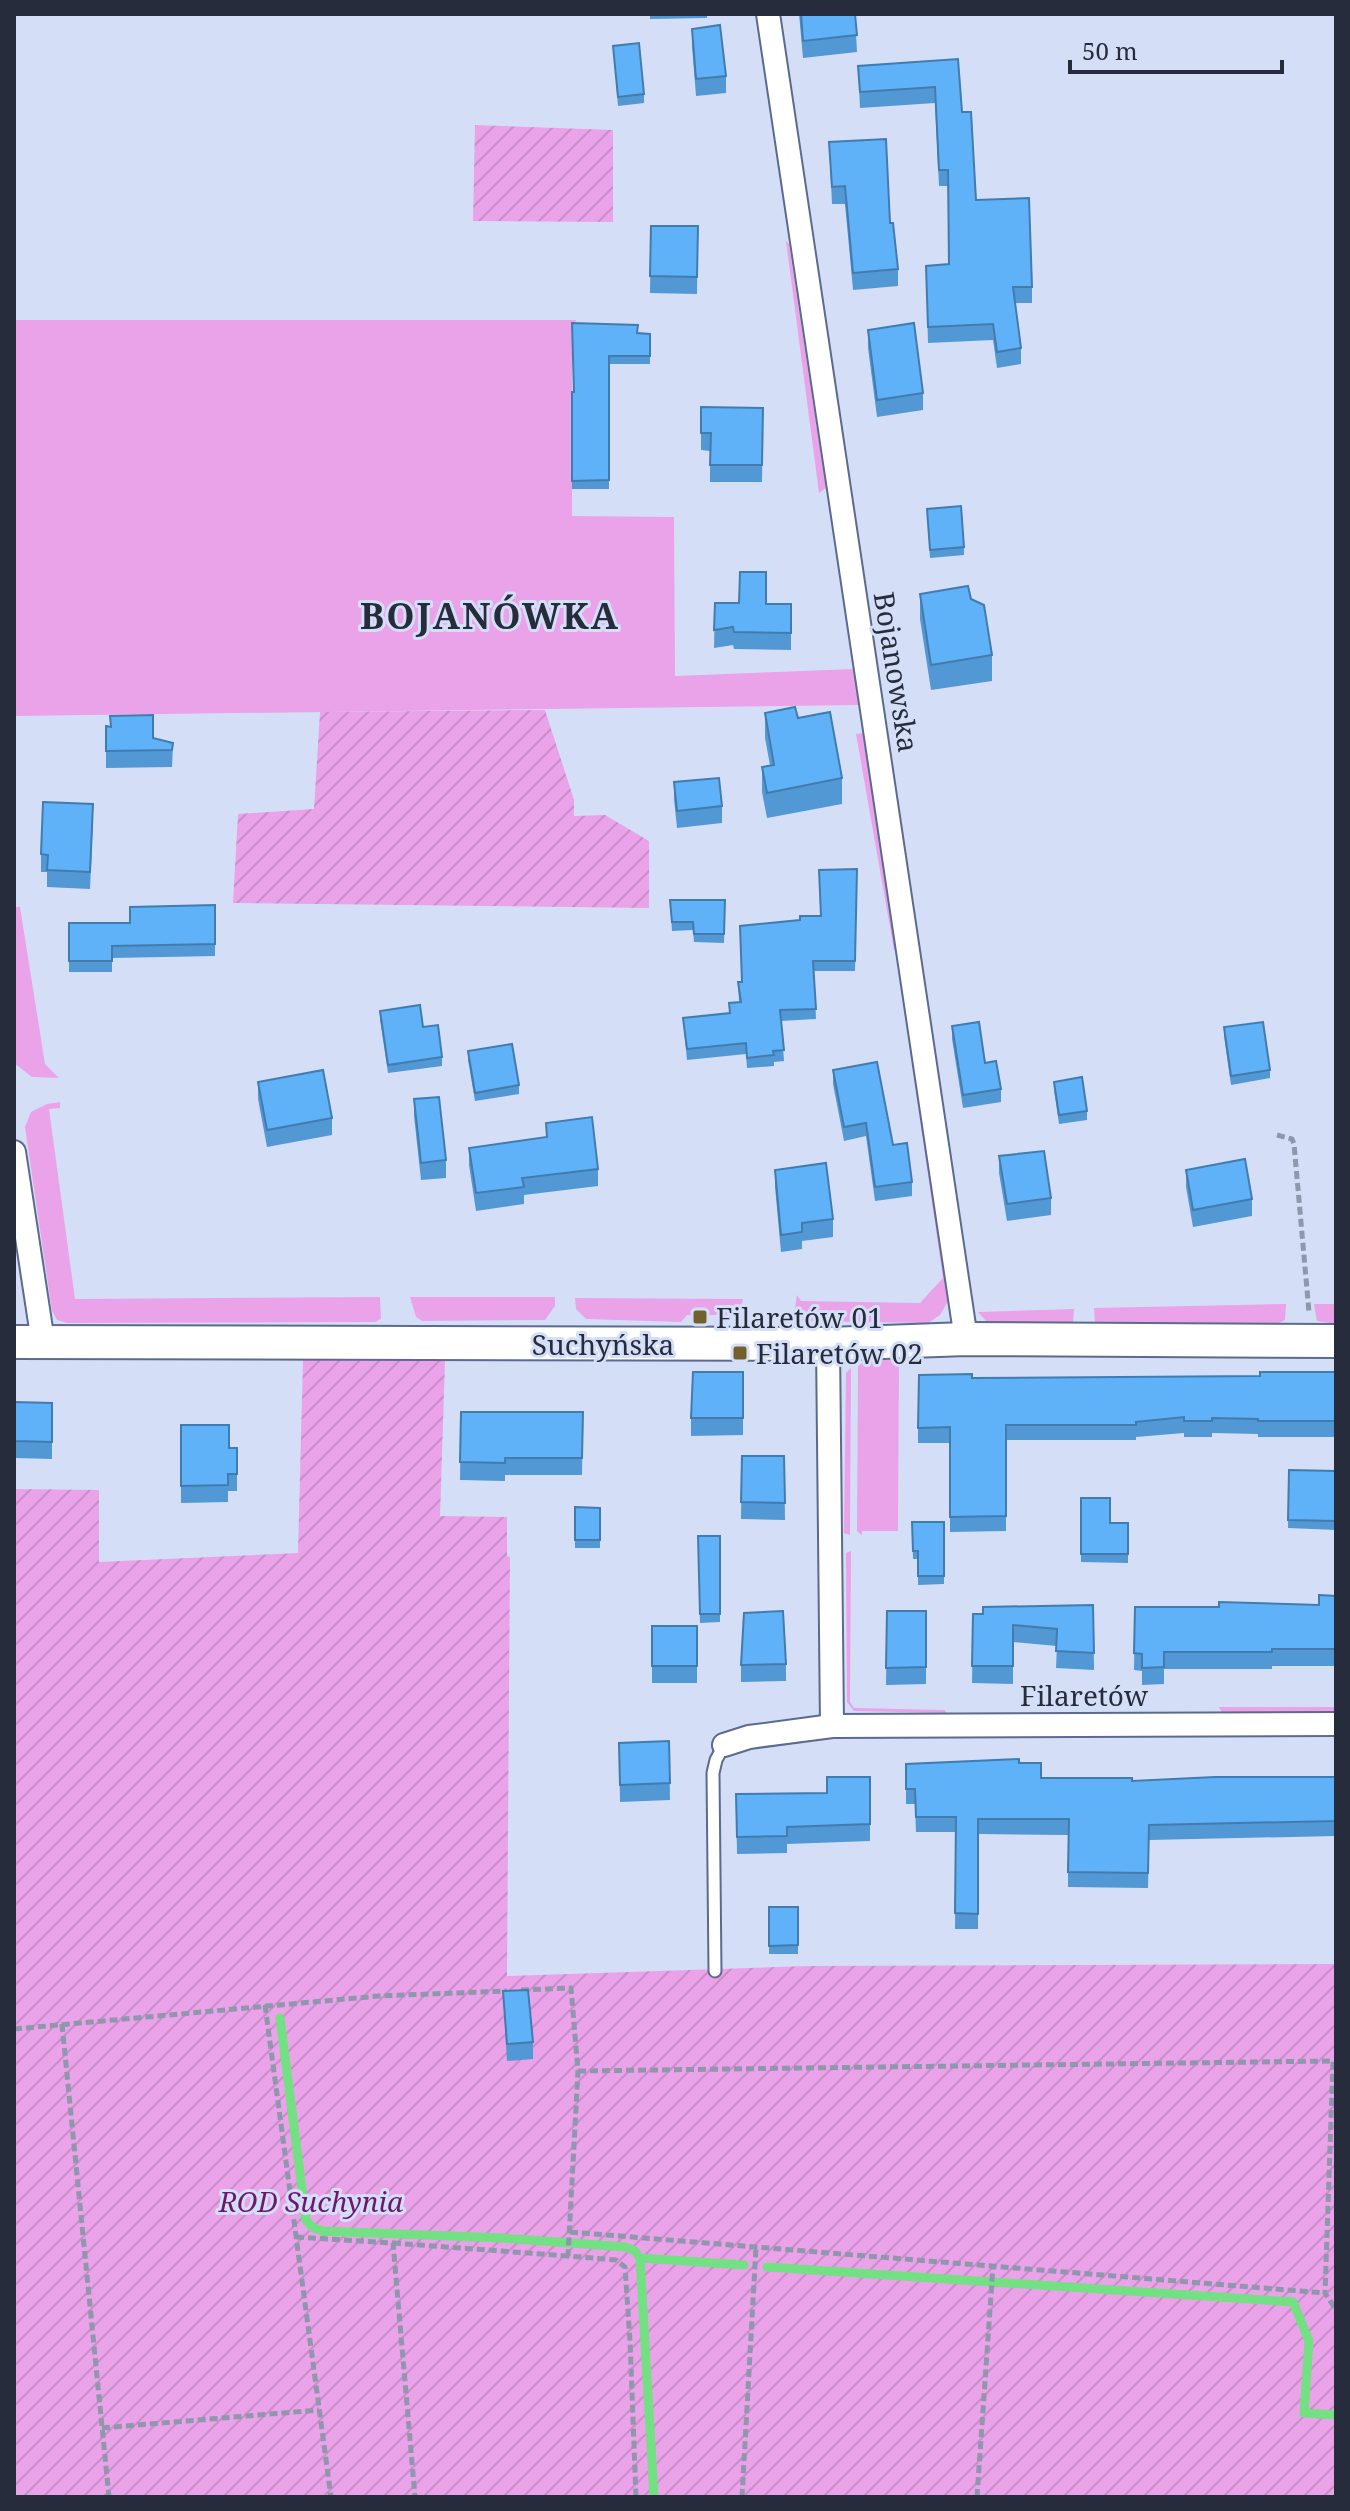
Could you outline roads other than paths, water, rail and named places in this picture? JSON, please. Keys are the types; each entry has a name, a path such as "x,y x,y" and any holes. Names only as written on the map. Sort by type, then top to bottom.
{"street":[{"name":"Bojanowska","path":"768,14 966,1339"},
{"path":"14,1152 28,1342"},
{"name":"Suchyńska","path":"28,1342 828,1344 966,1339 1322,1341"},
{"path":"828,1344 832,1726"},
{"name":"Filaretów","path":"724,1745 749,1737 832,1726 1336,1724"}],"lane":[{"path":"715,1971 713,1773 724,1745"}],"waterway":[{"path":"280,2018 306,2220 312,2227 322,2231 501,2238 626,2247 635,2251 640,2258 654,2497"},
{"path":"640,2258 744,2265"},
{"path":"767,2267 1293,2302 1309,2341 1304,2413 1336,2415"}],"place":[{"name":"Filaretów 01","path":"700,1317"},
{"name":"Filaretów 02","path":"740,1353"}],"district":[{"name":"BOJANÓWKA","path":"490,615"}],"park label":[{"name":"ROD Suchynia","path":"311,2201"}]}
